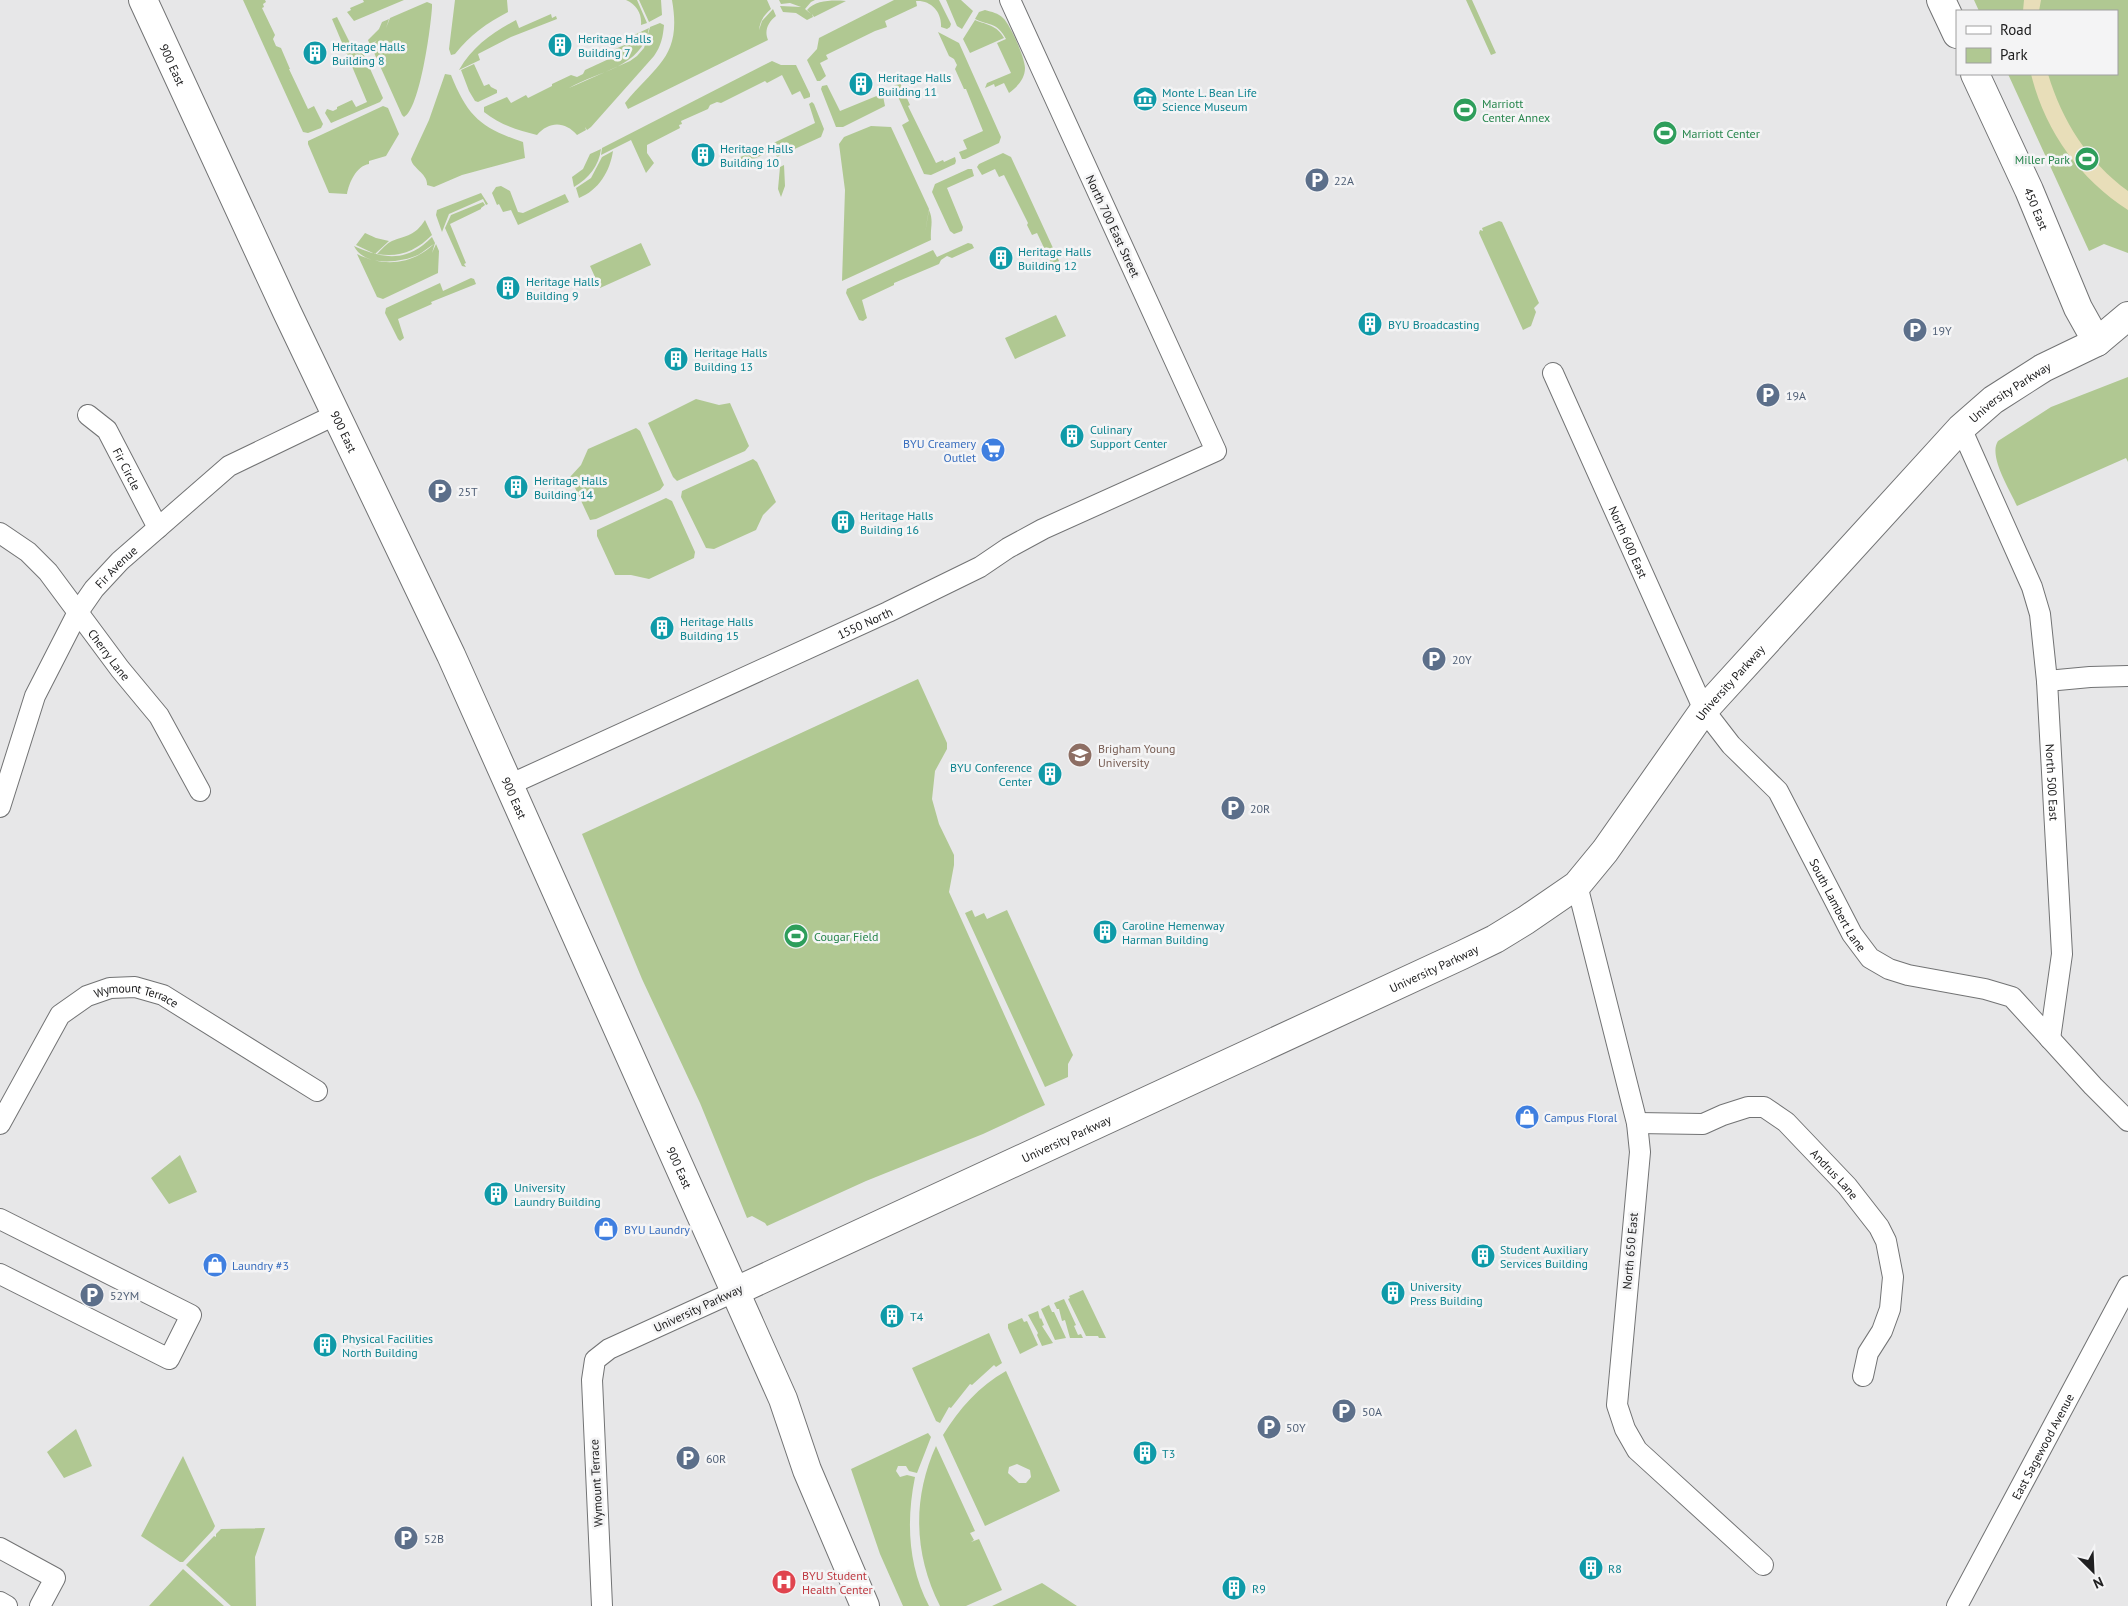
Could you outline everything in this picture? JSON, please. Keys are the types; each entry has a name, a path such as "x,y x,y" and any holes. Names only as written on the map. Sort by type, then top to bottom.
{"main road":[{"name":"900 East","path":"142,0 335,415 451,655 783,1400 807,1470 865,1606"},
{"path":"1941,0 1956,32"},
{"name":"450 East","path":"1975,75 2029,190 2078,308 2097,342"},
{"name":"University Parkway","path":"734,1292 1462,955 1495,939 1526,920 1577,884 1605,851 1704,710 1961,428 1993,400 2043,368 2097,342 2128,316"},
{"name":"University Parkway","path":"2097,342 2128,342"}],"street":[{"name":"North 700 East Street","path":"1010,0 1216,451"},
{"name":"North 600 East","path":"1553,372 1704,710"},
{"name":"Fir Circle","path":"88,415 108,430 158,528"},
{"name":"Fir Avenue","path":"0,807 36,696 78,612 94,589 120,561 229,466 335,415"},
{"name":"North 500 East","path":"1961,428 2032,588 2040,614 2047,681 2062,954 2050,1039"},
{"name":"1550 North","path":"509,785 888,612 980,567 1043,528 1216,451"},
{"name":"Cherry Lane","path":"0,533 28,552 48,572 159,716 200,791"},
{"path":"2047,681 2128,676"},
{"name":"South Lambert Lane","path":"1704,710 1731,745 1778,791 1852,934 1870,958 1889,969 1908,975 1985,989 2012,997 2050,1039"},
{"name":"North 650 East","path":"1577,884 1637,1123 1640,1152 1617,1405 1625,1429 1637,1450 1763,1565"},
{"name":"Wymount Terrace","path":"0,1124 46,1037 60,1016 86,996 110,988 135,987 162,995 317,1091"},
{"path":"2050,1039 2128,1121"},
{"name":"Andrus Lane","path":"1637,1123 1703,1124 1748,1107 1764,1108 1786,1122 1847,1186 1879,1227 1886,1241 1893,1277 1890,1309 1882,1331 1868,1353 1863,1376"},
{"path":"0,1219 191,1315 169,1359 0,1274"},
{"name":"East Sagewood Avenue","path":"1957,1606 2128,1286"},
{"name":"University Parkway","path":"596,1360 608,1350 734,1292"},
{"name":"Wymount Terrace","path":"596,1360 592,1380 602,1606"},
{"path":"0,1548 55,1578 40,1606"},
{"path":"0,1602 7,1606"}],"green space":[{"path":"243,0 265,0 266,2 262,8 275,35 273,39 276,46 281,48 308,109 314,106 323,124 321,128 308,133 303,132"},
{"path":"363,0 404,0 354,21 347,12 351,10 350,8 364,2"},
{"path":"455,0 507,0 508,12 479,30 455,54 451,55 449,49"},
{"path":"626,0 637,0 647,23 641,25 641,17 638,10"},
{"path":"639,0 661,0 662,15 649,22"},
{"path":"672,0 767,0 771,9 763,18 760,24 759,30 762,21 773,9 776,16 771,21 766,33 768,40 628,109 625,103 657,68 670,47 674,19"},
{"path":"779,0 815,0 805,9 811,14 807,10 820,2 846,1 814,17 812,14 813,17 807,20 796,13 783,12 780,6 801,7 790,3 781,4"},
{"path":"894,0 939,0 951,24 950,27 947,29 941,27 940,16 931,5 916,1 917,6 885,21 887,27 826,55 828,59 820,63 826,76 817,81 807,60 817,49 819,38"},
{"path":"946,0 961,0 973,11 962,29 957,26"},
{"path":"1466,0 1472,0 1496,53 1491,55"},
{"name":"Miller Park","path":"1974,0 2128,0 2128,253 2104,244 2089,251 2008,75 2118,75 2118,10 1979,10"},
{"path":"427,2 432,4 432,7 424,66 415,99 410,111 404,117 371,46 377,40 370,45 368,40 379,29 382,22 389,19 386,28 390,18"},
{"path":"985,10 999,15 1006,21 1023,57 1024,76 1009,93 1004,83 995,87 994,84 985,88 987,83 1011,73 997,43 1006,39 1003,34 993,25 975,19 979,12"},
{"path":"551,14 552,18 556,16 557,19 511,37 478,54 480,60 459,70 464,61 477,47 499,30 516,20 519,28"},
{"path":"337,17 353,49 360,46 383,98 380,102 331,123 325,113 327,109 333,111 352,100 356,107 367,102 332,19"},
{"path":"975,20 995,28 1004,38 970,53 963,39"},
{"path":"660,23 664,25 661,41 654,56 591,127 587,130 585,127 586,130 577,135 567,127 557,124 547,127 537,135 503,124 484,112 484,107 507,97 511,103 526,95 528,98 571,75 577,77 583,74 585,70 611,58 611,55 615,53 613,50 636,40 634,35 649,28 645,41 638,52 616,67 630,61 644,48 650,27","holes":["602,73 569,88 580,82"]},
{"path":"938,32 959,43 1001,137 999,143 965,159 962,159 959,152 967,149 963,140 983,131 966,89 964,89 955,69 957,65 954,59 949,56"},
{"path":"772,61 781,65 796,65 810,97 804,99 800,91 792,95 782,75 767,83 765,81 721,103 717,102 710,105 708,109 681,121 680,128 647,145 647,153 654,163 646,173 631,140 601,155 602,148"},
{"path":"474,64 484,86 489,84 497,90 497,93 478,102 475,101 469,91 461,70"},
{"path":"445,74 451,75 470,111 486,126 496,132 523,142 525,158 462,175 434,187 427,185 427,181 411,159 429,120"},
{"path":"900,83 910,105 908,106 936,163 955,157 955,164 931,175 924,174 902,125 909,121 894,86"},
{"path":"827,85 840,111 879,95 880,97 883,96 885,106 843,127 836,127 821,89 822,86"},
{"path":"812,102 824,129 821,137 777,157 773,150 743,164 742,162 739,163 736,159 815,123 809,104"},
{"path":"383,106 388,108 399,134 386,156 369,161 369,164 360,168 351,180 347,194 329,193 308,141"},
{"path":"871,126 891,127 929,209 925,233 929,210 932,221 931,240 842,281 845,190 839,144 844,137"},
{"path":"601,149 596,166 584,180 574,187 572,177 583,169 590,154"},
{"path":"613,151 606,173 598,185 579,198 576,188 591,178 602,157"},
{"path":"1003,153 1011,157 1059,261 1053,267 1037,233 1032,235 1004,175 999,177 995,169 982,175 977,167 979,164"},
{"path":"784,165 785,186 781,197 778,189 780,167"},
{"path":"968,169 972,169 974,176 947,188 963,227 962,231 954,234 950,231 932,192 935,184"},
{"path":"501,186 510,191 518,212 523,213 565,194 569,202 518,225 511,210 503,212 499,204 497,205 492,193 496,187"},
{"path":"481,193 488,204 486,205 483,199 449,214 442,232 436,215 437,210"},
{"path":"483,202 485,205 481,209 450,224 466,263 464,264 466,267 462,266 445,228 451,215"},
{"path":"425,220 432,235 426,241 400,254 377,254 390,242 414,232"},
{"path":"1499,221 1502,222 1539,303 1534,308 1536,312 1531,326 1523,330 1479,233 1480,230 1483,231 1482,228"},
{"path":"365,233 389,241 375,254 356,245"},
{"path":"432,237 435,243 432,253 436,244 439,251 438,273 383,299 377,297 357,254 372,260 359,253 354,246 385,256 404,255 423,245","holes":["417,255 397,262 387,262 375,260 402,260"]},
{"path":"641,243 651,265 600,288 590,266"},
{"path":"968,243 972,244 974,248 952,258 947,256 939,264 894,283 894,285 862,300 867,318 863,321 859,320 846,293 847,289 933,250 937,257"},
{"path":"471,278 474,279 476,284 431,302 432,304 398,319 404,338 400,341 398,339 385,313 386,308 440,283 443,291"},
{"path":"1056,315 1066,336 1015,359 1005,338"},
{"path":"2128,377 2128,462 2126,458 2017,506 1998,464 1996,447 1998,441 2051,407"},
{"path":"696,399 719,405 730,403 749,446 745,451 677,481 673,477 648,423"},
{"path":"636,428 640,431 664,485 660,490 590,520 570,477 581,465 588,449"},
{"path":"753,459 757,462 776,502 763,515 756,530 714,549 706,548 681,497 682,491"},
{"path":"666,498 672,501 695,552 694,558 649,579 631,575 615,575 597,536 597,530"},
{"name":"Cougar Field","path":"918,679 947,743 947,749 935,771 932,799 939,824 954,855 949,892 1045,1105 983,1134 866,1181 767,1226 752,1216 747,1218 700,1103 642,979 582,834"},
{"path":"972,910 975,917 984,913 987,919 1007,910 1073,1055 1068,1064 1068,1077 1045,1087 965,913"},
{"path":"180,1155 197,1192 169,1204 151,1178"},
{"path":"1083,1290 1106,1338 1086,1336 1068,1299 1070,1298 1069,1296"},
{"path":"1064,1299 1076,1325 1074,1326 1078,1335 1081,1334 1083,1338 1070,1338 1065,1320 1062,1321 1059,1309 1057,1309 1054,1303"},
{"path":"1049,1305 1066,1338 1055,1340 1041,1309"},
{"path":"1038,1311 1044,1325 1042,1326 1053,1343 1042,1346 1037,1335 1038,1333 1028,1315"},
{"path":"1022,1318 1024,1322 1027,1321 1038,1345 1020,1354 1008,1324"},
{"path":"989,1333 1002,1363 996,1367 994,1365 972,1385 970,1384 951,1408 949,1407 940,1423 936,1421 912,1368"},
{"path":"1006,1371 1060,1491 985,1526 943,1435 970,1399","holes":["1017,1464 1030,1470 1031,1477 1026,1483 1019,1483 1008,1473 1009,1467"]},
{"path":"76,1429 92,1466 64,1478 47,1452"},
{"path":"928,1433 931,1437 917,1473 909,1471 906,1466 898,1466 896,1471 900,1477 907,1475 915,1477 910,1510 911,1543 917,1575 929,1606 903,1606 880,1554 851,1469"},
{"path":"936,1446 975,1531 970,1533 974,1540 971,1542 979,1539 1002,1590 966,1606 940,1606 931,1587 921,1547 919,1527 920,1506 928,1466"},
{"path":"183,1456 215,1526 183,1562 180,1562 141,1536"},
{"path":"265,1528 255,1557 256,1606 231,1606 186,1565 214,1536 216,1537 216,1534 221,1529"},
{"path":"183,1569 224,1606 149,1606"},
{"path":"1042,1583 1077,1606 992,1606"}],"sand":[{"path":"2024,0 2041,0 2039,10 2023,10"},
{"path":"2031,75 2048,75 2061,108 2078,139 2101,167 2128,191 2128,210 2110,197 2079,168 2055,134 2037,95"}],"place":[{"name":"Heritage Halls Building 7","path":"560,45"},
{"name":"Heritage Halls Building 8","path":"315,53"},
{"name":"Heritage Halls Building 11","path":"861,84"},
{"name":"Monte L. Bean Life Science Museum","path":"1145,99"},
{"name":"Marriott Center Annex","path":"1465,110"},
{"name":"Marriott Center","path":"1665,133"},
{"name":"Heritage Halls Building 10","path":"703,155"},
{"name":"Miller Park","path":"2087,159"},
{"name":"22A","path":"1317,180"},
{"name":"Heritage Halls Building 12","path":"1001,258"},
{"name":"Heritage Halls Building 9","path":"508,288"},
{"name":"BYU Broadcasting","path":"1370,324"},
{"name":"19Y","path":"1915,330"},
{"name":"Heritage Halls Building 13","path":"676,359"},
{"name":"19A","path":"1768,395"},
{"name":"Culinary Support Center","path":"1072,436"},
{"name":"BYU Creamery Outlet","path":"993,450"},
{"name":"Heritage Halls Building 14","path":"516,487"},
{"name":"25T","path":"440,491"},
{"name":"Heritage Halls Building 16","path":"843,522"},
{"name":"Heritage Halls Building 15","path":"662,628"},
{"name":"20Y","path":"1434,659"},
{"name":"Brigham Young University","path":"1080,755"},
{"name":"BYU Conference Center","path":"1050,774"},
{"name":"20R","path":"1233,808"},
{"name":"Caroline Hemenway Harman Building","path":"1105,932"},
{"name":"Cougar Field","path":"796,936"},
{"name":"Campus Floral","path":"1527,1117"},
{"name":"University Laundry Building","path":"496,1194"},
{"name":"BYU Laundry","path":"606,1229"},
{"name":"Student Auxiliary Services Building","path":"1483,1256"},
{"name":"Laundry #3","path":"215,1265"},
{"name":"University Press Building","path":"1393,1293"},
{"name":"52YM","path":"92,1295"},
{"name":"T4","path":"892,1316"},
{"name":"Physical Facilities North Building","path":"325,1345"},
{"name":"50A","path":"1344,1411"},
{"name":"50Y","path":"1269,1427"},
{"name":"T3","path":"1145,1453"},
{"name":"60R","path":"688,1458"},
{"name":"52B","path":"406,1538"},
{"name":"R8","path":"1591,1568"},
{"name":"BYU Student Health Center","path":"784,1582"},
{"name":"R9","path":"1234,1588"}]}
